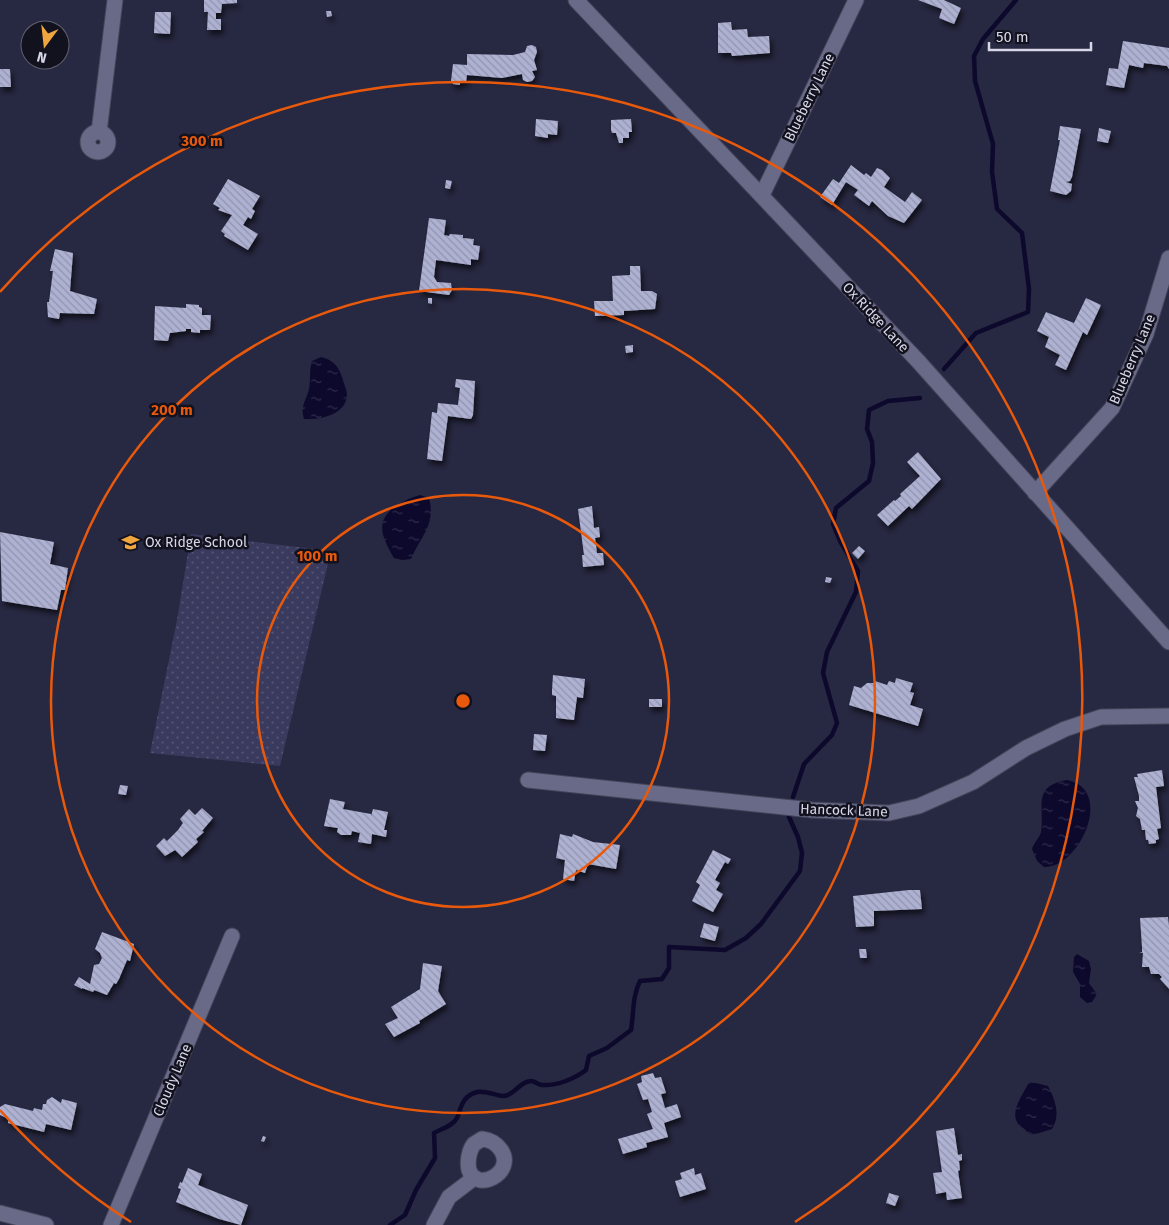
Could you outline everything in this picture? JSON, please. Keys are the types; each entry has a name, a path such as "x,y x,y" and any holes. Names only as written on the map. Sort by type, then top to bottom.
{"street":[{"path":"99,132 115,0"},
{"name":"Ox Ridge Lane","path":"576,0 918,361 1169,642"},
{"name":"Blueberry Lane","path":"762,195 856,0"},
{"name":"Blueberry Lane","path":"1035,493 1112,408 1146,334 1169,258"},
{"name":"Hancock Lane","path":"528,780 812,810 889,813 919,806 974,782 1026,748 1065,729 1101,717 1169,716"},
{"name":"Cloudy Lane","path":"111,1225 232,936"},
{"path":"434,1225 449,1197 474,1178"},
{"path":"0,1213 46,1225"}],"shaded area":[{"path":"191,534 331,551 280,766 150,753 177,620"}],"water":[{"path":"321,357 333,362 340,371 347,391 346,402 337,412 331,415 304,419 303,407 309,389 312,361"},
{"path":"420,495 429,498 431,516 429,523 411,559 402,560 394,558 383,535 383,522 391,510 399,504"},
{"path":"1067,780 1081,786 1089,798 1090,812 1087,827 1080,842 1070,855 1057,864 1044,867 1037,861 1032,849 1041,832 1042,799 1048,787"},
{"path":"1077,954 1089,961 1091,969 1089,983 1097,994 1092,1002 1087,1003 1080,997 1080,984 1073,972 1074,957"},
{"path":"1032,1082 1048,1086 1055,1102 1057,1113 1052,1129 1033,1135 1018,1124 1015,1113 1016,1107 1028,1084"}],"building":[{"path":"204,0 237,0 237,3 222,4 221,13 216,13 216,19 221,19 221,30 207,30 208,12 204,12"},
{"path":"918,0 944,0 961,8 954,24 939,18 942,9"},
{"path":"326,11 331,11 332,16 327,17"},
{"path":"155,12 171,12 170,34 154,33"},
{"path":"731,22 732,30 747,29 748,37 769,36 770,53 732,56 731,53 718,53 718,23"},
{"path":"1123,41 1169,48 1169,69 1167,66 1144,63 1143,68 1129,65 1124,88 1106,85 1109,68 1118,69"},
{"path":"532,45 536,47 537,52 534,60 537,70 532,71 535,77 532,81 527,82 523,80 522,74 502,78 467,75 466,82 460,82 460,85 453,84 451,81 453,64 467,65 467,54 513,55 525,52 527,46"},
{"path":"0,69 10,69 11,87 0,87"},
{"path":"536,119 558,121 557,135 548,134 548,138 535,136"},
{"path":"631,119 632,132 629,132 629,138 623,138 623,143 619,143 616,133 612,133 611,120"},
{"path":"1060,126 1081,129 1072,177 1070,181 1066,182 1072,184 1071,191 1066,195 1050,191 1060,140 1058,140"},
{"path":"1099,128 1111,131 1108,143 1097,141"},
{"path":"851,165 864,175 866,173 871,177 877,168 882,170 890,178 884,187 905,202 912,192 922,200 904,223 888,216 872,201 869,206 854,195 858,190 846,182 832,205 820,197 833,179 839,183"},
{"path":"228,179 260,196 252,209 255,211 251,219 248,217 243,225 258,234 248,250 224,236 225,234 221,231 232,215 218,210 220,208 213,204"},
{"path":"446,180 452,181 450,189 445,188"},
{"path":"429,218 446,220 444,235 463,235 463,238 474,239 473,245 480,246 478,260 471,259 471,265 436,260 434,277 437,282 451,283 452,290 449,295 419,291"},
{"path":"55,249 73,253 70,291 97,299 94,314 60,313 59,319 48,317 47,302 49,302 53,271 50,271"},
{"path":"630,266 640,266 641,291 652,291 657,294 655,309 624,311 624,315 595,316 594,301 613,301 612,276 630,275"},
{"path":"428,298 432,298 432,304 428,303"},
{"path":"1086,298 1101,305 1087,335 1083,332 1066,370 1055,365 1060,355 1045,347 1049,337 1037,331 1046,312 1074,323"},
{"path":"186,304 199,305 202,308 202,315 211,315 210,330 200,330 200,333 191,332 191,329 186,329 186,331 170,333 168,341 154,340 155,306 186,308"},
{"path":"633,345 633,352 626,353 625,346"},
{"path":"456,379 475,381 473,415 471,419 448,416 442,461 427,459 432,412 437,413 438,403 458,405 460,388 455,387"},
{"path":"918,452 941,479 912,509 909,506 888,526 877,515 901,496 900,494 920,476 907,462"},
{"path":"592,506 594,528 599,527 600,537 595,538 597,553 603,553 604,565 583,567 582,555 584,555 578,509"},
{"path":"0,532 54,542 50,564 68,568 65,590 61,590 57,610 2,601"},
{"path":"859,546 865,551 858,559 852,553"},
{"path":"826,577 832,578 830,583 825,582"},
{"path":"553,675 585,679 583,698 577,697 574,720 556,718 556,696 552,695"},
{"path":"896,678 913,683 910,692 914,693 910,705 923,709 918,726 849,705 854,686 861,688 867,683 874,683 875,681 887,685 889,681 895,683"},
{"path":"649,699 662,699 662,707 649,707"},
{"path":"534,734 547,735 545,751 533,750"},
{"path":"1162,770 1164,786 1156,787 1161,828 1157,829 1159,839 1156,840 1156,843 1149,844 1148,840 1146,840 1145,830 1142,830 1140,819 1136,816 1138,808 1135,801 1139,801 1139,796 1134,777 1138,777 1137,774"},
{"path":"120,785 128,786 126,795 118,794"},
{"path":"330,799 345,802 343,809 371,814 371,816 373,809 388,812 384,830 387,830 386,837 372,834 371,844 358,842 360,833 352,831 351,835 341,835 337,832 338,828 324,826"},
{"path":"202,808 213,818 202,831 204,832 196,839 198,842 182,857 175,850 165,856 156,846 164,838 167,841 178,830 183,823 180,819 189,809 195,815"},
{"path":"560,834 572,837 573,834 593,842 620,845 616,869 588,864 585,873 576,870 574,881 563,879 565,860 556,858"},
{"path":"713,850 731,859 728,864 725,862 715,880 720,883 716,890 723,894 713,912 692,901 700,885 696,882"},
{"path":"920,890 922,909 874,911 874,926 856,927 853,896"},
{"path":"1168,917 1169,989 1160,979 1162,977 1159,974 1151,974 1149,967 1142,967 1143,953 1139,952 1142,952 1140,918"},
{"path":"704,923 719,927 715,941 700,937"},
{"path":"102,932 134,944 130,961 127,960 119,979 116,984 114,983 107,995 94,990 93,992 82,989 74,985 79,977 90,984 94,965 99,964 102,958 95,949"},
{"path":"859,949 866,949 867,958 860,958"},
{"path":"423,963 442,966 438,991 446,1004 419,1021 420,1023 394,1037 385,1024 398,1018 391,1007 420,989"},
{"path":"653,1073 655,1078 661,1077 666,1093 661,1094 665,1108 677,1104 681,1117 664,1123 668,1137 646,1143 647,1147 623,1154 618,1139 653,1129 647,1114 652,1112 648,1099 643,1100 637,1084 642,1082 641,1076"},
{"path":"52,1097 61,1103 62,1099 77,1103 71,1130 46,1124 44,1132 8,1123 9,1119 0,1115 0,1107 5,1104 33,1111 34,1108 42,1110 43,1104 46,1104 47,1100"},
{"path":"954,1128 958,1155 962,1154 962,1160 959,1161 960,1170 958,1171 962,1198 947,1200 946,1192 936,1194 933,1173 942,1172 936,1131"},
{"path":"263,1136 266,1137 264,1142 261,1141"},
{"path":"188,1168 202,1174 198,1185 248,1205 241,1225 219,1219 176,1202 181,1189 178,1188 180,1182 182,1183"},
{"path":"694,1168 695,1175 701,1173 706,1189 680,1197 675,1181 682,1179 680,1173"},
{"path":"889,1193 899,1196 895,1206 886,1203"}],"waterway":[{"path":"944,369 976,333 1028,312 1029,289 1022,233 997,209 992,172 993,144 975,81 974,56 983,39 1016,0"},
{"path":"793,797 804,764 832,735 837,723 823,673 827,652 856,592 858,571 840,541 833,524 836,508 869,481 873,463 872,442 867,429 869,410 888,401 920,398"},
{"path":"390,1225 405,1215 416,1190 435,1158 434,1133 455,1121 468,1096 477,1092 504,1096 527,1082 532,1081 541,1085 548,1085 576,1076 586,1070 589,1056 607,1048 631,1030 637,987 640,981 662,979 669,968 669,947 725,950 746,938 761,924 800,871 802,853 798,837 789,817"}],"place":[{"name":"Ox Ridge School","path":"131,542"}]}
